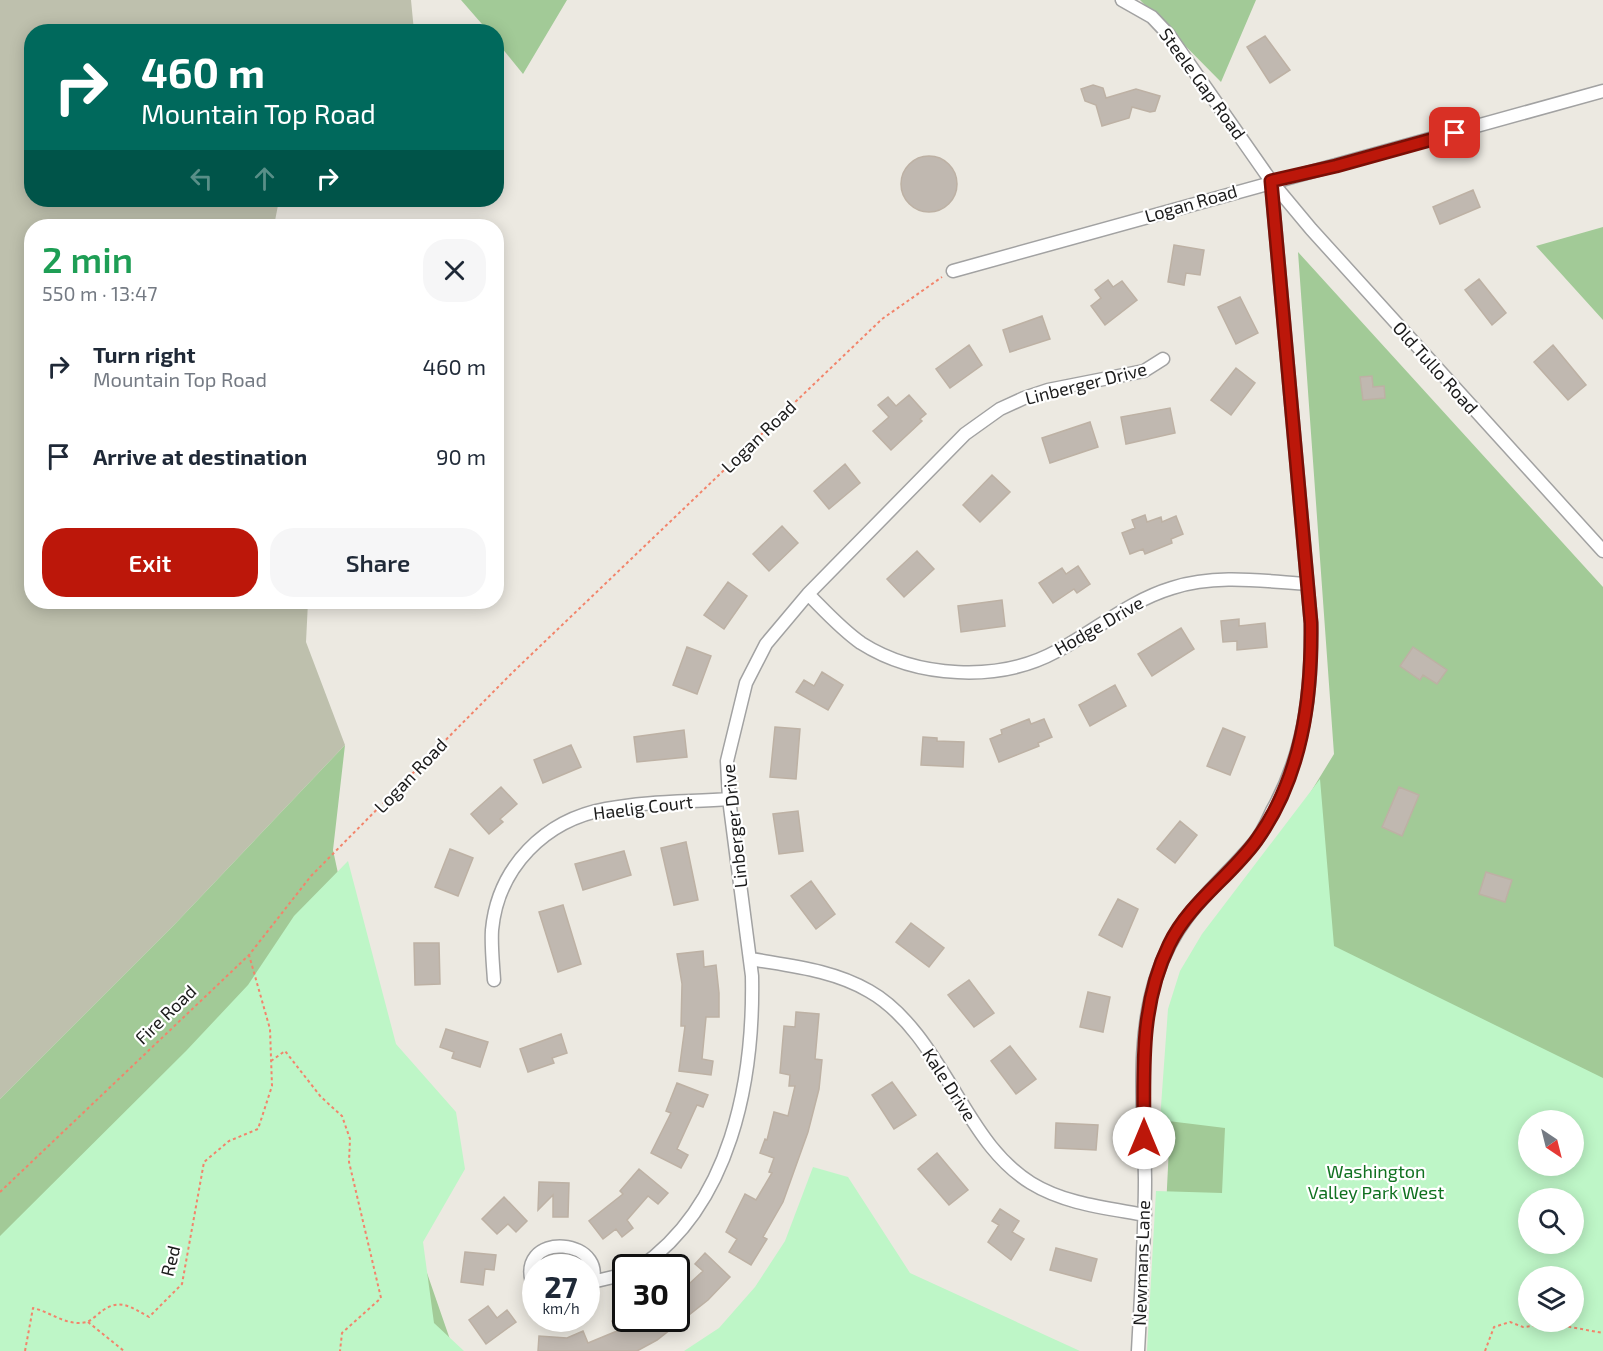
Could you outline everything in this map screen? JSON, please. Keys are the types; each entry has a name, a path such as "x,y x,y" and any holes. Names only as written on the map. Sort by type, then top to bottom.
{"street":[{"name":"Steele Gap Road","path":"1122,0 1152,17 1168,35 1271,181"},
{"name":"Logan Road","path":"953,271 1271,181 1336,166 1603,91"},
{"name":"Old Tullo Road","path":"1271,181 1423,356 1603,551"},
{"name":"Newmans Lane","path":"1138,1351 1145,1215 1144,1032 1149,1000 1169,945 1186,915 1256,841 1284,790 1299,751 1312,669 1307,584 1271,181"},
{"name":"Linberger Drive","path":"656,1254 674,1239 699,1209 715,1178 746,1076 753,1004 751,959 729,799 727,761 746,683 766,644 808,594 965,434 1000,409 1048,390 1144,371 1163,359"},
{"name":"Hodge Drive","path":"808,594 842,629 864,644 890,657 916,666 987,672 1055,652 1120,612 1169,588 1216,579 1307,584"},
{"name":"Haelig Court","path":"494,980 492,929 499,900 510,871 528,848 551,831 575,818 606,809 729,799"},
{"name":"Kale Drive","path":"751,959 816,970 869,991 887,1004 921,1042 984,1139 1004,1162 1032,1184 1060,1197 1145,1215"},
{"path":"541,1254 546,1248 555,1245 576,1247 585,1254"}],"path":[{"name":"Logan Road","path":"340,849 513,672 882,319 929,285 953,271"},
{"name":"Fire Road","path":"0,1192 249,955 311,876 340,849"},
{"name":"Red","path":"88,1322 110,1305 123,1303 149,1317 182,1284 204,1162 230,1141 258,1129 272,1086 270,1029 249,955"},
{"path":"271,1060 285,1051 321,1097 342,1116 350,1139 349,1162 381,1298 342,1333 340,1351"},
{"path":"25,1351 33,1308 48,1312 66,1322 88,1322 124,1351"},
{"path":"1485,1351 1494,1327 1510,1322 1523,1328 1554,1324 1603,1333"}],"shaded area":[{"path":"0,0 411,0 413,24 24,24 24,207 278,207 275,219 24,219 24,609 308,609 306,642 345,745 174,925 0,1099"}],"green space":[{"path":"461,0 567,0 523,74 504,51 504,24 482,24"},
{"path":"1140,0 1256,0 1221,82"},
{"path":"1603,227 1603,320 1536,246"},
{"path":"1298,252 1603,587 1603,1351 1159,1351 1176,1004 1230,924 1334,754"},
{"path":"345,745 333,850 418,1247 454,1351 0,1351 0,1099 174,925"},
{"name":"Washington Valley Park West","path":"1320,779 1334,946 1603,1078 1603,1351 1147,1351 1156,1191 1222,1193 1225,1128 1160,1120 1168,1009 1180,971 1202,934"},
{"path":"348,861 396,1044 456,1112 465,1169 423,1242 434,1323 464,1351 0,1351 0,1236 186,1051 248,985 294,916"},
{"path":"813,1167 848,1177 910,1273 1080,1351 684,1351 719,1328 755,1287 785,1241"}],"building":[{"path":"1265,36 1290,70 1270,83 1247,47"},
{"path":"1093,85 1103,88 1106,98 1136,89 1160,96 1155,111 1150,112 1132,107 1129,118 1102,126 1096,105 1085,101 1081,89"},
{"path":"929,156 940,158 949,164 955,173 957,184 955,195 949,204 940,210 929,212 918,210 909,204 903,195 901,184 903,173 909,164 918,158"},
{"path":"1473,190 1480,207 1440,224 1433,207"},
{"path":"1174,245 1204,250 1200,275 1186,273 1184,285 1168,282"},
{"path":"1479,279 1506,313 1492,325 1465,290"},
{"path":"1108,280 1113,287 1122,281 1137,300 1105,325 1091,306 1101,298 1095,290"},
{"path":"1240,297 1258,333 1236,344 1218,307"},
{"path":"1042,316 1050,339 1010,352 1003,330"},
{"path":"969,345 982,365 950,388 936,369"},
{"path":"1553,345 1586,385 1568,400 1534,362"},
{"path":"1236,368 1255,383 1231,415 1211,400"},
{"path":"1372,376 1373,387 1384,386 1385,398 1363,400 1360,377"},
{"path":"909,395 926,414 920,419 922,421 891,450 873,431 889,417 878,405 888,397 896,406"},
{"path":"1170,408 1175,433 1126,444 1121,417"},
{"path":"1090,422 1098,447 1050,463 1042,438"},
{"path":"845,464 860,483 829,509 814,491"},
{"path":"992,475 1010,492 980,522 963,505"},
{"path":"1145,515 1147,522 1161,517 1162,522 1176,516 1183,534 1171,539 1172,543 1145,554 1143,549 1130,554 1122,533 1135,528 1132,520"},
{"path":"782,526 798,543 769,571 753,554"},
{"path":"917,551 934,569 904,597 887,579"},
{"path":"1078,566 1090,584 1077,593 1074,589 1053,603 1039,583 1062,568 1066,574"},
{"path":"728,582 747,596 724,629 704,615"},
{"path":"1002,600 1005,626 961,632 958,606"},
{"path":"1239,619 1239,626 1265,623 1267,647 1237,650 1237,641 1223,642 1221,621"},
{"path":"1181,628 1194,649 1152,676 1138,654"},
{"path":"687,647 711,656 697,694 673,685"},
{"path":"1413,647 1447,670 1437,684 1423,675 1420,680 1400,666"},
{"path":"822,672 843,685 828,710 796,692 804,680 814,686"},
{"path":"1115,685 1126,706 1090,726 1079,705"},
{"path":"1029,719 1031,724 1044,719 1052,737 1038,743 1039,746 999,762 990,739 1002,734 1001,730"},
{"path":"775,727 800,729 796,779 770,777"},
{"path":"1223,728 1245,737 1230,775 1207,766"},
{"path":"684,730 687,757 637,762 634,737"},
{"path":"923,737 937,738 937,741 964,742 963,767 921,765"},
{"path":"571,745 581,767 543,783 534,760"},
{"path":"501,787 517,804 500,819 503,822 489,834 471,814"},
{"path":"1399,787 1419,795 1402,836 1382,827"},
{"path":"798,811 803,851 779,854 773,814"},
{"path":"1180,821 1197,835 1175,863 1157,849"},
{"path":"686,842 698,900 674,905 661,848"},
{"path":"450,849 473,858 458,896 435,887"},
{"path":"624,851 631,875 583,890 575,864"},
{"path":"1486,872 1512,880 1505,902 1479,894"},
{"path":"811,881 835,914 816,929 791,896"},
{"path":"1118,899 1138,909 1122,947 1099,935"},
{"path":"563,905 581,964 558,972 539,912"},
{"path":"911,923 944,948 929,967 896,942"},
{"path":"414,943 439,943 440,984 415,985"},
{"path":"703,951 704,967 716,965 719,993 719,1017 706,1017 702,1059 713,1061 711,1075 679,1071 685,1026 681,1026 682,984 677,954"},
{"path":"969,980 994,1013 974,1027 948,995"},
{"path":"1088,992 1110,997 1103,1032 1080,1027"},
{"path":"796,1012 819,1014 815,1059 822,1060 819,1089 808,1132 783,1202 763,1237 767,1239 751,1265 729,1252 737,1239 726,1232 745,1194 756,1200 772,1173 769,1172 774,1158 760,1153 765,1139 767,1140 774,1112 788,1116 795,1086 789,1086 790,1075 780,1073 784,1026 795,1027"},
{"path":"446,1029 488,1042 480,1067 452,1058 454,1052 440,1047"},
{"path":"561,1034 567,1053 552,1058 554,1063 528,1072 520,1049"},
{"path":"1010,1046 1036,1079 1016,1094 991,1061"},
{"path":"892,1082 916,1115 894,1129 872,1095"},
{"path":"677,1083 708,1095 703,1107 697,1105 677,1149 688,1155 681,1168 651,1153 671,1113 666,1111"},
{"path":"1056,1123 1098,1125 1096,1150 1055,1148"},
{"path":"937,1153 968,1190 949,1205 918,1169"},
{"path":"639,1169 668,1193 658,1204 648,1196 627,1220 633,1228 622,1237 616,1229 603,1239 589,1221 623,1194 620,1191"},
{"path":"539,1182 569,1183 568,1217 553,1217 553,1195 538,1210"},
{"path":"504,1197 527,1221 516,1232 508,1224 497,1234 482,1219"},
{"path":"1000,1209 1019,1221 1012,1232 1024,1239 1011,1260 988,1242 999,1225 992,1221"},
{"path":"1056,1248 1097,1259 1091,1281 1050,1270"},
{"path":"465,1252 496,1255 494,1270 485,1269 483,1285 461,1282"},
{"path":"705,1253 730,1277 708,1300 690,1314 690,1283 703,1271 695,1264"},
{"path":"488,1306 497,1318 507,1310 516,1322 486,1344 469,1320"},
{"path":"583,1332 588,1343 615,1332 667,1332 637,1351 538,1351 539,1336 567,1338"}],"route":[{"path":"1144,1138 1144,1032 1149,1000 1158,971 1186,915 1256,841 1284,790 1299,751 1309,700 1312,669 1311,623 1282,280 1271,181 1336,166 1455,133"}]}
